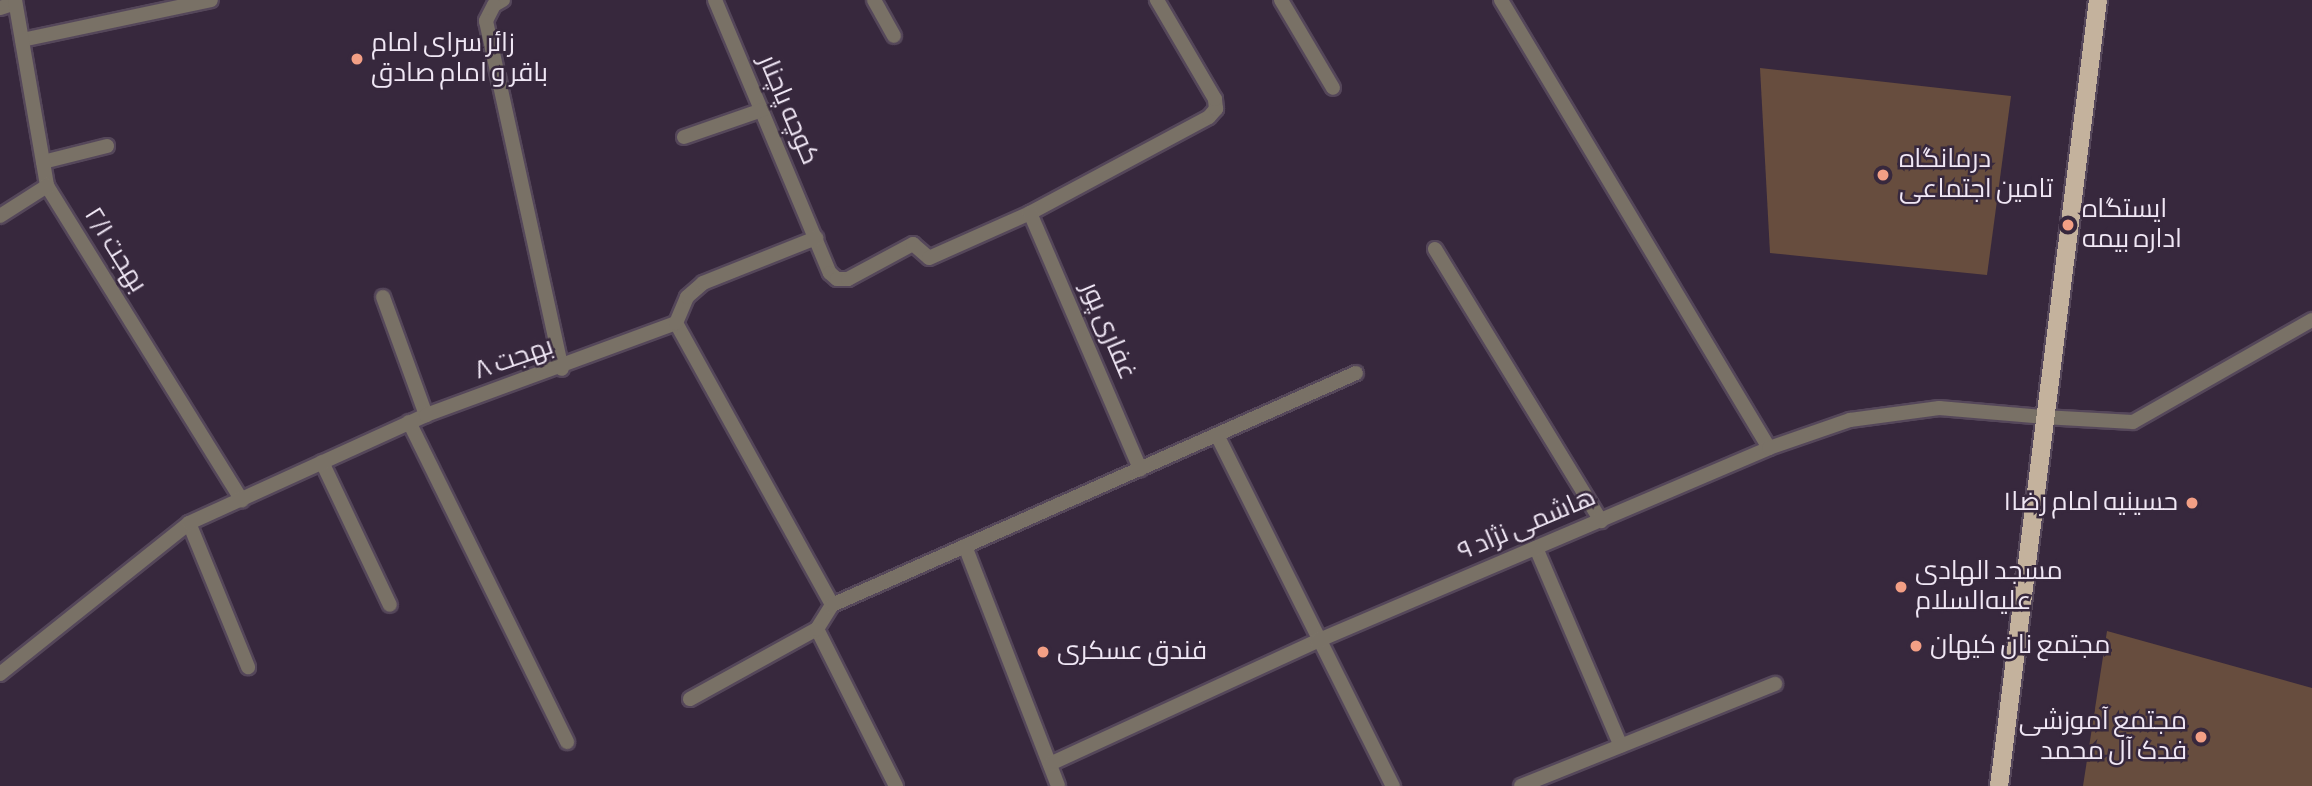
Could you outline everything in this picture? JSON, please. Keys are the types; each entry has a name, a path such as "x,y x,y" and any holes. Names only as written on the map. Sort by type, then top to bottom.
{"main road":[{"path":"1999,786 2043,417 2098,0"}],"street":[{"path":"22,40 211,0"},
{"path":"503,0 494,5 486,21 562,369"},
{"name":"کوچه پاچنار","path":"715,0 816,238"},
{"path":"874,0 894,36"},
{"path":"832,605 676,323 687,297 703,284 816,238 830,273 837,279 848,279 913,244 929,258 1030,213 1209,117 1216,109 1215,99 1157,0"},
{"path":"1281,0 1333,88"},
{"path":"1502,0 1769,448"},
{"path":"0,8 15,1"},
{"name":"بهجت ۲/۱","path":"15,1 47,186 242,500"},
{"path":"684,137 762,110"},
{"path":"43,162 107,146"},
{"path":"0,216 47,186"},
{"name":"غفاری پور","path":"1030,213 1140,469"},
{"path":"1435,249 1601,521"},
{"path":"383,297 426,415"},
{"name":"هاشمی نژاد ۹","path":"1050,764 1317,641 1769,448 1850,421 1939,408 2133,422 2312,320"},
{"name":"بهجت ۸","path":"0,674 189,523 426,415 562,369 676,323"},
{"path":"690,699 817,629 832,605 1356,373"},
{"path":"409,422 567,742"},
{"path":"1217,435 1317,641 1393,786"},
{"path":"323,461 390,604"},
{"path":"189,523 248,667"},
{"path":"965,546 1058,786"},
{"path":"1536,548 1620,746"},
{"path":"817,629 896,786"},
{"path":"1521,786 1775,684"}],"building":[{"name":"درمانگاه تامین اجتماعی","path":"1760,68 2011,96 1987,275 1770,253"},
{"name":"مجتمع آموزشی فدک آل محمد","path":"2107,631 2312,688 2312,786 2083,786"}],"place":[{"name":"زائر سرای امام باقر و امام صادق","path":"357,59"},
{"name":"درمانگاه تامین اجتماعی","path":"1883,175"},
{"name":"ایستگاه اداره بیمه","path":"2068,225"},
{"name":"حسینیه امام رضا۱","path":"2192,503"},
{"name":"مسجد الهادی علیه‌السلام","path":"1901,587"},
{"name":"مجتمع نان کیهان","path":"1916,646"},
{"name":"فندق عسکری","path":"1043,652"},
{"name":"مجتمع آموزشی فدک آل محمد","path":"2201,737"}]}
